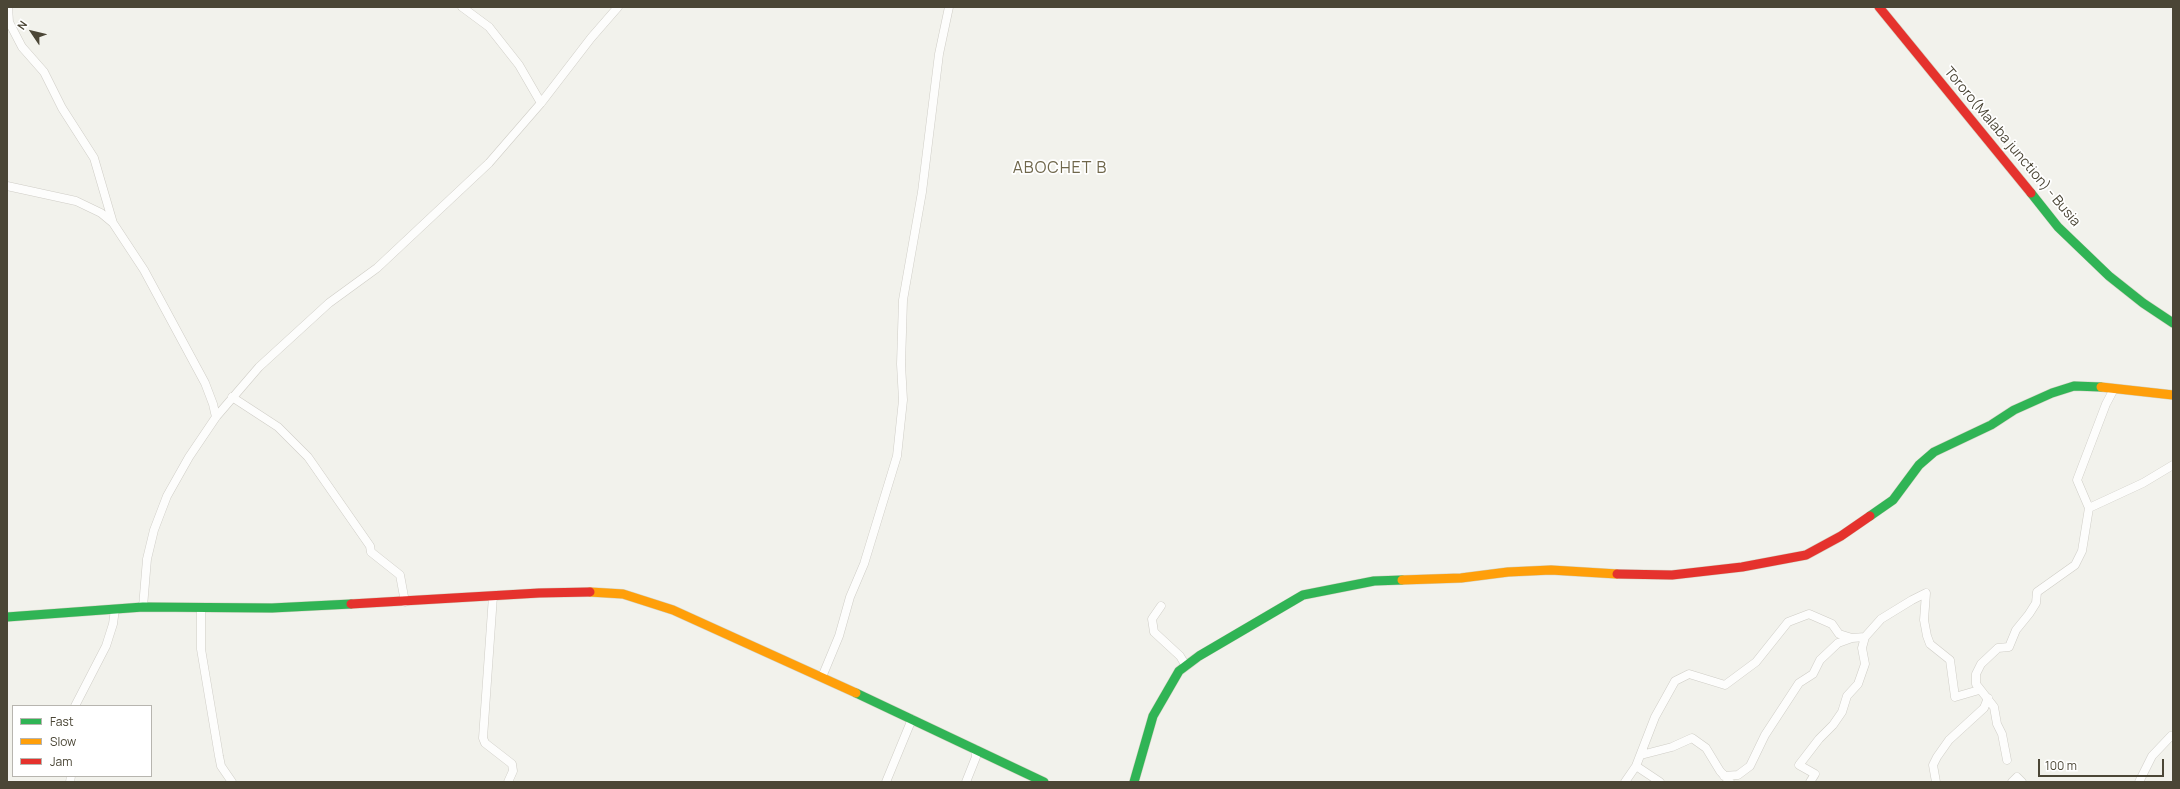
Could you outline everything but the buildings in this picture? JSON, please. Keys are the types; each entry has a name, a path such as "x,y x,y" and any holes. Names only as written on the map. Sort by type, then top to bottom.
{"main road":[{"name":"Tororo(Malaba junction) - Busia","path":"1879,7 2058,227 2110,276 2143,303 2173,323"},
{"path":"1134,782 1153,716 1162,698 1179,671 1199,656 1303,595 1340,586 1402,579 1461,578 1551,570 1639,576 1672,576 1742,567 1806,555 1841,536 1893,500 1924,460 1945,445 1992,426 2014,410 2052,393 2074,386 2089,385 2173,395"},
{"path":"7,617 143,607 272,608 405,602 567,592 606,592 623,594 673,610 822,677 1044,782"}],"street":[{"path":"8,7 9,22 22,47 44,72 62,108 94,158 113,223"},
{"path":"462,7 489,27 519,65 541,104"},
{"path":"143,607 147,559 154,530 167,496 189,457 216,417 259,367 324,308 377,268 489,163 541,104 591,38 618,7"},
{"path":"822,677 839,636 850,597 864,564 897,456 903,400 901,364 903,300 922,192 939,54 949,7"},
{"path":"7,186 76,201 101,213 113,223 144,270 205,383 216,417"},
{"path":"2007,760 2001,731 1997,724 1994,708 1988,698 1979,690 1976,684 1976,674 1981,664 1998,648 2008,647 2016,630 2029,614 2036,602 2037,592 2075,565 2082,551 2089,508 2078,480 2100,425 2106,404 2114,389"},
{"path":"232,397 278,427 308,458 370,546 371,552 400,575 405,602"},
{"path":"2089,508 2143,483 2173,465"},
{"path":"1810,782 1815,774 1799,765 1818,739 1833,725 1842,712 1847,696 1858,684 1865,664 1862,648 1865,637 1881,618 1926,593 1924,620 1927,636 1930,644 1950,660 1955,697 1979,690"},
{"path":"493,596 483,738 486,743 512,764 513,771 508,782"},
{"path":"1161,606 1152,619 1154,632 1180,656 1186,666"},
{"path":"201,608 202,649 218,756 222,766 232,782"},
{"path":"76,705 106,646 114,624 115,610"},
{"path":"1625,782 1636,766 1655,717 1675,681 1689,674 1704,680 1710,679 1724,685 1756,662 1788,622 1809,614 1832,624 1839,634 1852,638"},
{"path":"1724,776 1738,775 1750,766 1765,735 1799,683 1814,674 1820,660 1838,643 1852,638 1865,637"},
{"path":"1934,781 1933,766 1937,757 1949,740 1984,708 1988,698"},
{"path":"886,782 912,719"},
{"path":"2139,782 2152,756 2171,736"},
{"path":"1641,755 1672,747 1692,738 1706,748 1724,776 1730,782"},
{"path":"966,782 976,757 975,749"},
{"path":"1636,766 1660,782"},
{"path":"2012,782 2017,777 2022,782"}],"traffic: fast":[{"path":"2031,193 2058,227 2109,276 2143,303 2173,323"},
{"path":"1870,516 1893,500 1919,465 1934,452 1991,425 2014,410 2052,393 2074,386 2101,387"},
{"path":"1134,782 1153,716 1179,671 1199,656 1303,595 1374,581 1402,580"},
{"path":"7,617 143,607 272,608 351,604"},
{"path":"856,693 1044,782"}],"traffic: slow":[{"path":"2101,387 2173,395"},
{"path":"1402,580 1461,578 1508,572 1551,570 1617,574"},
{"path":"590,592 623,594 673,610 856,693"}],"traffic: jam":[{"path":"1879,7 2031,193"},
{"path":"1617,574 1672,575 1742,567 1806,555 1841,536 1870,516"},
{"path":"351,604 539,593 590,592"}],"district":[{"name":"ABOCHET B","path":"1060,169"}]}
